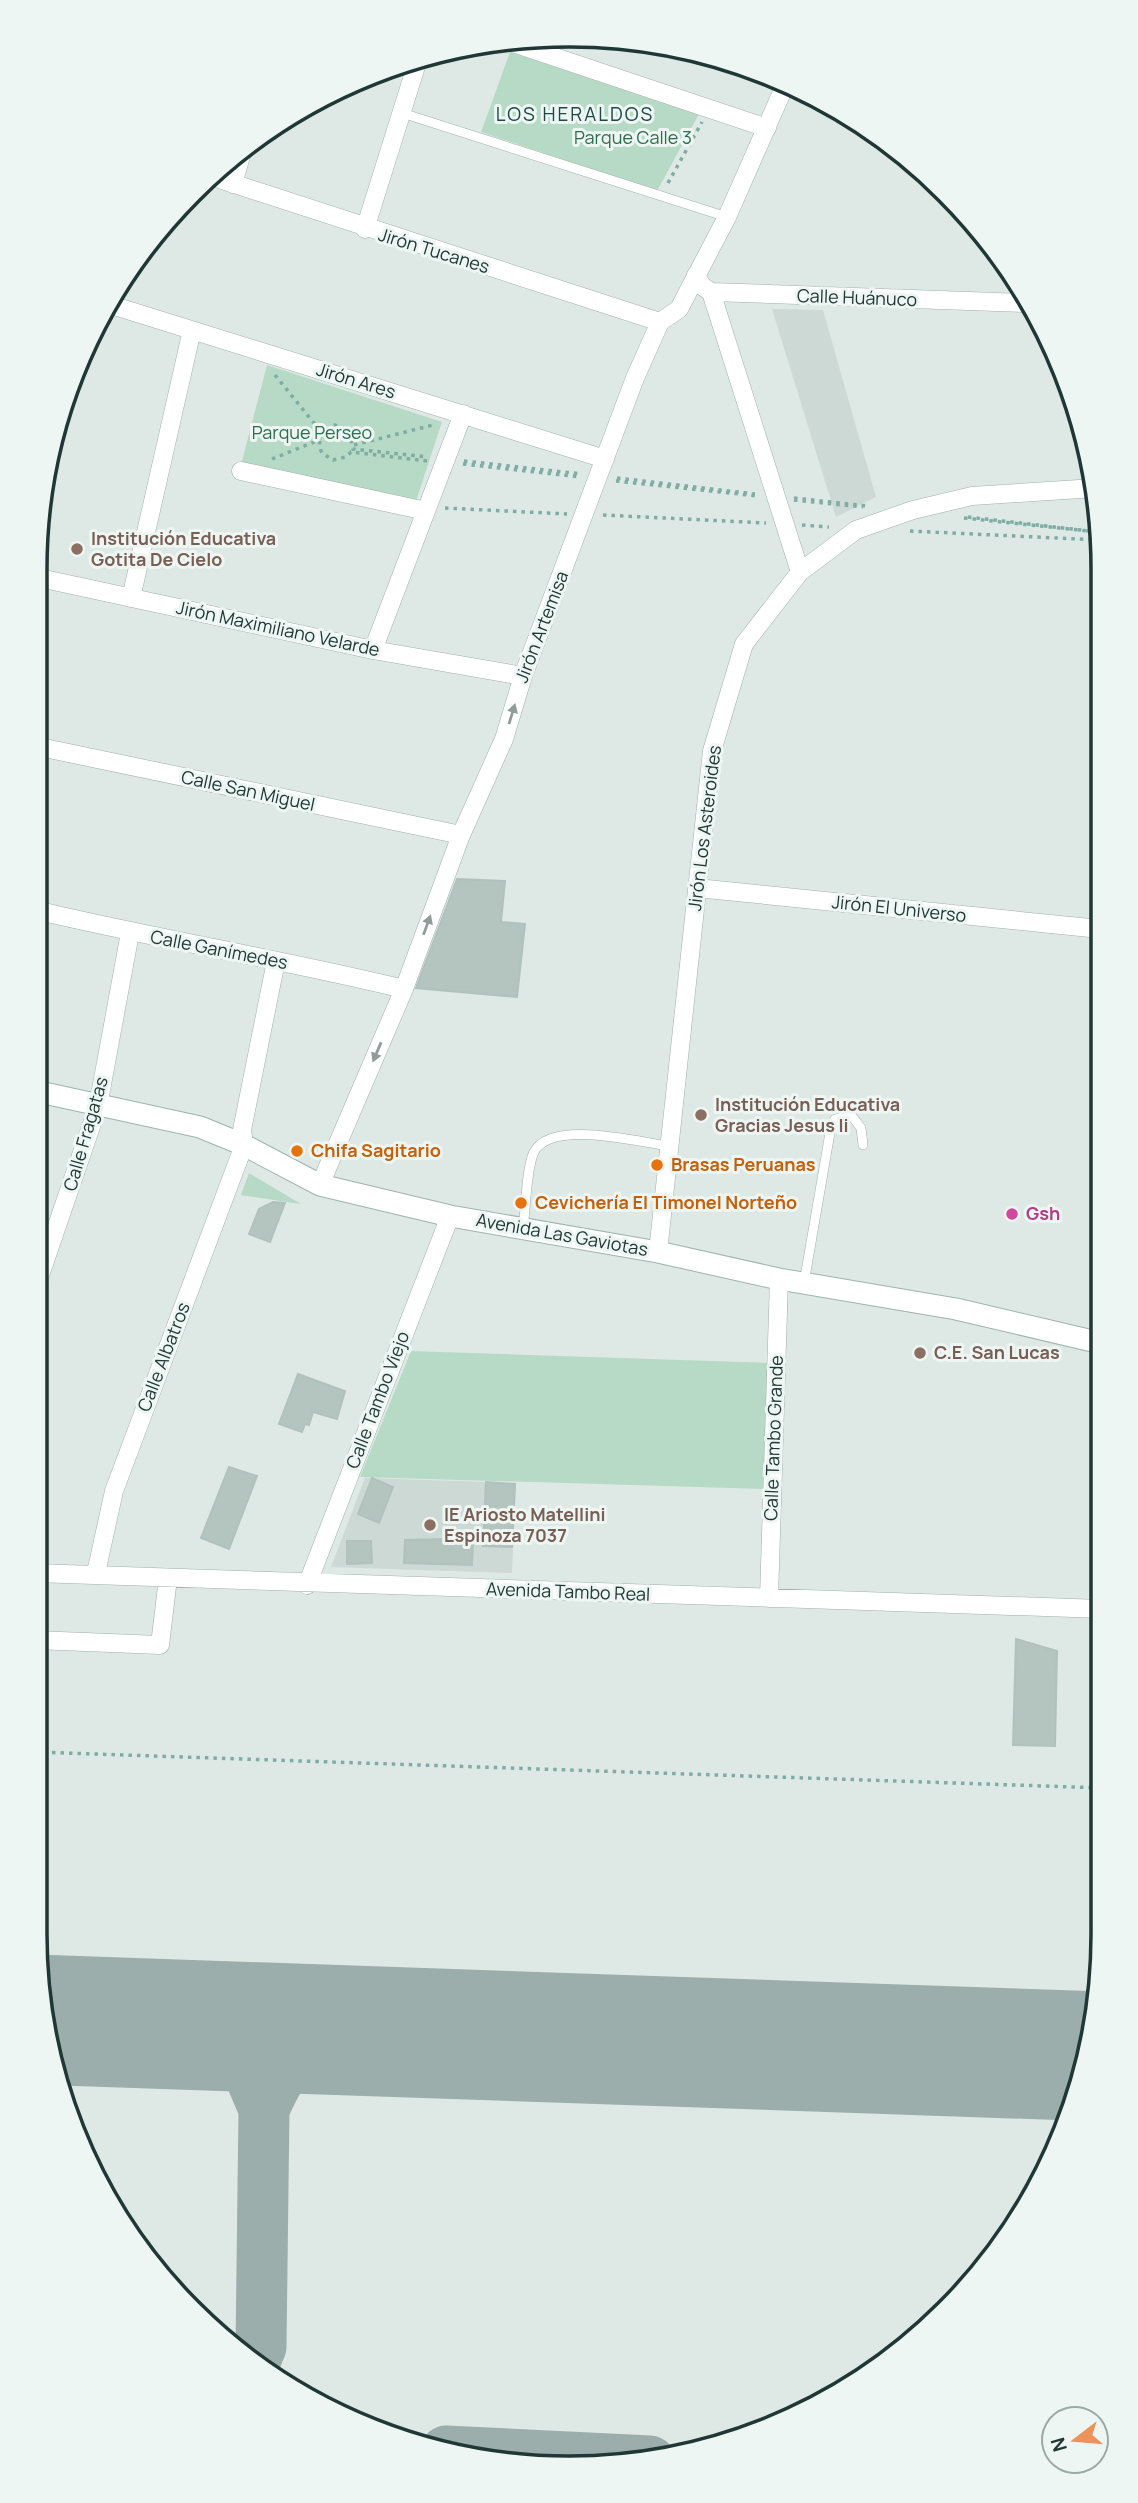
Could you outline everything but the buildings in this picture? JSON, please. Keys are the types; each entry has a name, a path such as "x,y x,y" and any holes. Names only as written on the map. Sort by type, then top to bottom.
{"street":[{"path":"530,49 767,128"},
{"path":"365,229 415,71"},
{"name":"Jirón Artemisa","path":"320,1185 404,989 461,835 504,739 523,676 660,322 679,309 727,217 782,93"},
{"path":"233,184 238,166"},
{"name":"Jirón Tucanes","path":"222,180 365,229 660,322"},
{"path":"696,275 702,286 711,292 800,572"},
{"name":"Calle Huánuco","path":"711,292 1018,303"},
{"name":"Jirón Ares","path":"118,307 605,459"},
{"path":"131,598 192,330"},
{"path":"373,650 432,509 463,414"},
{"path":"241,471 432,509"},
{"name":"Jirón Los Asteroides","path":"658,1252 712,751 744,644 800,572 856,530 913,510 972,496 1084,489"},
{"name":"Jirón Maximiliano Velarde","path":"47,580 373,650 523,676"},
{"name":"Calle San Miguel","path":"47,749 461,835"},
{"name":"Jirón El Universo","path":"697,888 1091,928"},
{"name":"Calle Ganímedes","path":"47,913 130,933 404,989"},
{"name":"Calle Fragatas","path":"47,1238 98,1106 130,933"},
{"name":"Calle Albatros","path":"96,1573 114,1491 244,1145 242,1130 276,961"},
{"name":"Avenida Las Gaviotas","path":"47,1094 200,1127 244,1145 320,1185 450,1216 658,1252 779,1279 956,1308 1091,1341"},
{"name":"Calle Tambo Viejo","path":"307,1585 450,1216"},
{"name":"Calle Tambo Grande","path":"769,1598 779,1279"},
{"name":"Avenida Tambo Real","path":"47,1573 96,1573 307,1585 1091,1609"},
{"path":"47,1640 160,1645 168,1578"}],"lane":[{"path":"402,113 727,217"},
{"path":"804,1283 829,1135 835,1119 851,1115 861,1128 863,1145"},
{"path":"523,1228 533,1153 543,1140 559,1134 582,1135 668,1146"}],"path":[{"path":"661,196 709,108"},
{"path":"267,366 322,433"},
{"path":"354,445 439,424"},
{"path":"335,425 349,431 353,449 435,460 351,452 346,457 333,460 322,453 319,440 322,433 335,425"},
{"path":"241,471 319,440"},
{"path":"462,463 587,476"},
{"path":"614,479 767,496"},
{"path":"780,497 877,508"},
{"path":"432,509 576,514"},
{"path":"590,515 769,524"},
{"path":"960,517 1090,531"},
{"path":"796,525 837,527"},
{"path":"906,530 1090,540"},
{"path":"47,1752 1091,1788"}],"shaded area":[{"path":"772,309 823,310 876,497 836,517"},
{"name":"IE Ariosto Matellini Espinoza 7037","path":"365,1478 516,1483 512,1573 331,1567"}],"green space":[{"name":"Parque Calle 3","path":"510,52 699,114 657,191 481,132"},
{"name":"Parque Perseo","path":"267,365 442,422 413,510 240,469"},
{"path":"249,1173 301,1204 241,1195"},
{"path":"411,1351 769,1363 766,1489 360,1477"}],"taxiway":[{"path":"205,2026 222,2037 246,2067 264,2109 261,2347 258,2353"},
{"path":"264,2109 280,2077 297,2057 319,2044 353,2032"}],"runway":[{"path":"55,2020 1076,2056"}],"place":[{"name":"Institución Educativa Gotita De Cielo","path":"77,549"},
{"name":"Institución Educativa Gracias Jesus Ii","path":"701,1115"},
{"name":"Chifa Sagitario","path":"297,1151"},
{"name":"Brasas Peruanas","path":"657,1165"},
{"name":"Cevichería El Timonel Norteño","path":"521,1203"},
{"name":"Gsh","path":"1012,1214"},
{"name":"C.E. San Lucas","path":"920,1353"},
{"name":"IE Ariosto Matellini Espinoza 7037","path":"430,1525"}],"district":[{"name":"LOS HERALDOS","path":"575,114"}]}
